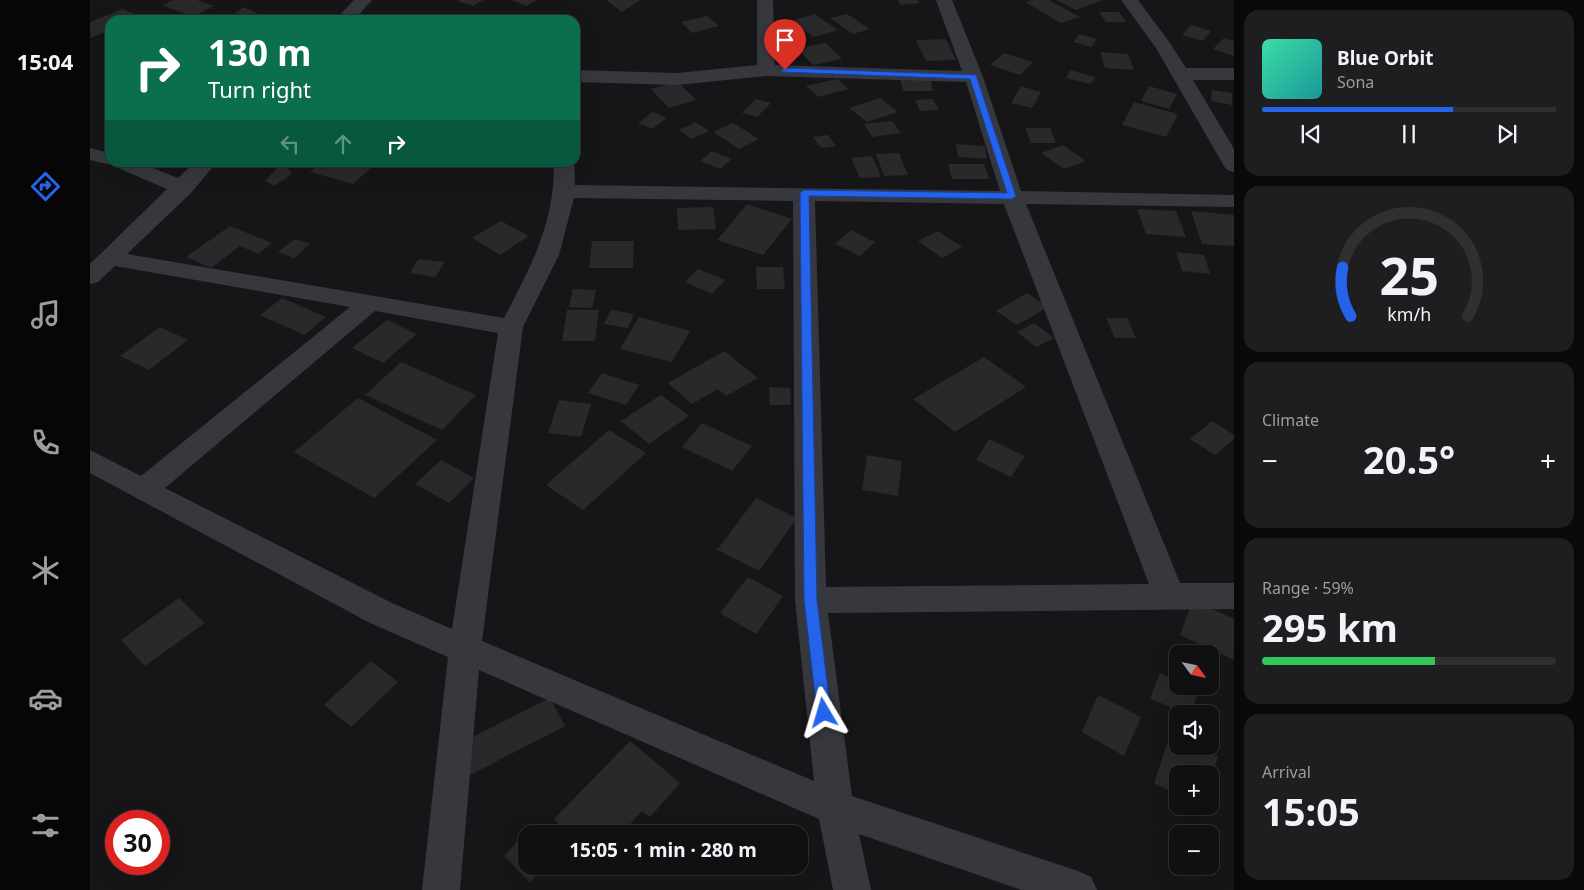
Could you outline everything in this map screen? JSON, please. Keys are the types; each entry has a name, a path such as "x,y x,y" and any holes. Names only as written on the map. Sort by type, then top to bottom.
{"street":[{"path":"349,15 364,0"},
{"path":"765,0 766,70"},
{"path":"944,0 974,77 1012,196 1170,597"},
{"path":"1129,0 1164,47 1234,166"},
{"path":"580,76 677,79 766,70 974,77"},
{"path":"1179,74 1234,74"},
{"path":"90,154 105,158"},
{"path":"132,167 183,188"},
{"path":"90,277 202,167"},
{"path":"441,890 465,649 511,327 548,256 565,191 564,167"},
{"path":"565,191 1012,196 1234,201"},
{"path":"804,193 810,600 835,808 852,890"},
{"path":"110,258 511,327"},
{"path":"143,490 370,303"},
{"path":"90,460 143,490 381,613 835,808 1078,890"},
{"path":"810,600 1234,596"}],"building":[{"path":"174,0 197,0 214,6 197,15 188,15 162,5"},
{"path":"483,0 473,6 457,1"},
{"path":"512,0 537,0 526,6"},
{"path":"606,0 640,0 622,12"},
{"path":"897,0 917,0 920,3 901,5"},
{"path":"1049,0 1080,17 1061,23 1025,2"},
{"path":"1056,0 1103,0 1076,10"},
{"path":"244,7 258,14 256,15 232,15"},
{"path":"123,9 136,15 108,15"},
{"path":"1099,12 1119,12 1126,22 1106,22"},
{"path":"815,14 838,30 814,37 791,21"},
{"path":"847,14 870,29 853,34 830,18"},
{"path":"105,16 105,32 90,38 90,22"},
{"path":"707,16 719,26 692,33 681,22"},
{"path":"1191,25 1211,31 1203,41 1182,35"},
{"path":"1079,34 1097,39 1091,47 1073,42"},
{"path":"1224,38 1234,41 1234,56 1213,49"},
{"path":"946,39 956,60 926,61 916,40"},
{"path":"826,43 842,59 813,65 797,48"},
{"path":"1100,52 1128,54 1134,70 1105,68"},
{"path":"1004,53 1033,62 1020,75 990,65"},
{"path":"1070,70 1095,77 1091,84 1066,78"},
{"path":"900,78 930,79 933,91 903,91"},
{"path":"837,79 849,89 818,97 806,86"},
{"path":"678,82 696,100 669,108 651,89"},
{"path":"1021,86 1041,92 1032,108 1011,103"},
{"path":"1149,86 1177,94 1169,109 1141,101"},
{"path":"1212,90 1232,93 1232,105 1211,101"},
{"path":"880,98 898,112 867,122 849,108"},
{"path":"756,99 771,103 757,117 742,113"},
{"path":"933,99 939,110 920,111 915,100"},
{"path":"1134,102 1178,114 1166,137 1122,125"},
{"path":"653,112 667,118 652,129 638,123"},
{"path":"892,121 901,133 872,137 864,124"},
{"path":"696,122 709,131 692,139 679,130"},
{"path":"733,123 759,139 739,149 713,132"},
{"path":"1025,128 1050,128 1056,143 1031,143"},
{"path":"828,135 836,146 821,148 813,137"},
{"path":"956,144 985,146 987,159 958,157"},
{"path":"1063,145 1086,161 1064,169 1041,153"},
{"path":"712,151 732,159 720,169 700,161"},
{"path":"899,153 908,175 884,176 876,154"},
{"path":"872,156 881,177 860,178 851,158"},
{"path":"948,164 984,164 989,179 952,179"},
{"path":"278,167 287,167 292,174 274,186 265,181"},
{"path":"316,167 372,167 353,184 310,172"},
{"path":"747,204 792,219 763,255 717,240"},
{"path":"713,207 716,229 678,230 677,208"},
{"path":"1137,209 1176,211 1186,237 1146,234"},
{"path":"1191,211 1234,215 1234,246 1202,244"},
{"path":"501,221 529,236 500,255 472,238"},
{"path":"230,226 272,243 258,254 240,246 211,268 186,257"},
{"path":"851,230 875,242 860,256 835,244"},
{"path":"938,231 962,247 942,258 918,241"},
{"path":"295,239 310,244 294,258 278,252"},
{"path":"592,241 634,241 633,268 589,268"},
{"path":"1176,252 1204,255 1210,274 1182,271"},
{"path":"418,259 444,262 436,277 410,273"},
{"path":"756,267 783,267 785,289 757,289"},
{"path":"698,269 725,280 712,294 685,282"},
{"path":"573,289 596,290 592,308 569,307"},
{"path":"1027,293 1048,307 1017,325 996,311"},
{"path":"282,298 326,317 304,335 260,315"},
{"path":"567,310 599,310 595,341 562,341"},
{"path":"611,310 634,314 628,328 604,324"},
{"path":"639,317 690,331 672,362 620,349"},
{"path":"1106,318 1127,318 1136,338 1115,338"},
{"path":"387,320 417,334 383,363 352,348"},
{"path":"1034,323 1054,338 1036,347 1017,332"},
{"path":"160,327 188,340 149,370 120,356"},
{"path":"724,351 758,378 726,396 718,389 692,404 668,383"},
{"path":"984,357 1026,387 955,432 913,399"},
{"path":"401,362 476,395 442,430 365,395"},
{"path":"602,373 639,385 626,405 588,393"},
{"path":"769,387 790,388 791,405 770,405"},
{"path":"661,395 689,416 649,444 621,421"},
{"path":"358,398 437,440 374,498 294,452"},
{"path":"559,400 591,404 581,437 548,433"},
{"path":"1212,421 1234,435 1234,439 1215,455 1190,439"},
{"path":"702,423 752,446 732,471 682,447"},
{"path":"609,430 646,453 583,510 546,485"},
{"path":"989,439 1025,456 1011,477 976,460"},
{"path":"867,455 902,461 898,496 862,490"},
{"path":"441,460 474,478 449,503 415,484"},
{"path":"756,498 797,518 759,571 717,550"},
{"path":"748,577 783,596 756,634 720,613"},
{"path":"179,598 205,623 145,666 121,640"},
{"path":"1193,600 1234,619 1234,660 1219,653 1219,645 1202,645 1180,635"},
{"path":"371,661 398,682 351,727 324,705"},
{"path":"1160,673 1169,677 1169,695 1197,695 1194,705 1169,705 1169,707 1150,698"},
{"path":"1098,695 1141,717 1124,756 1082,732"},
{"path":"550,698 565,726 470,775 457,745"},
{"path":"1169,739 1169,755 1218,756 1215,765 1169,765 1169,790 1154,783"},
{"path":"630,741 680,783 650,817 642,811 629,825 560,825 554,819"},
{"path":"518,840 518,870 504,856"},
{"path":"523,875 537,875 530,882"}],"route":[{"path":"785,70 974,77 1012,196 804,193 810,600 824,713"}]}
